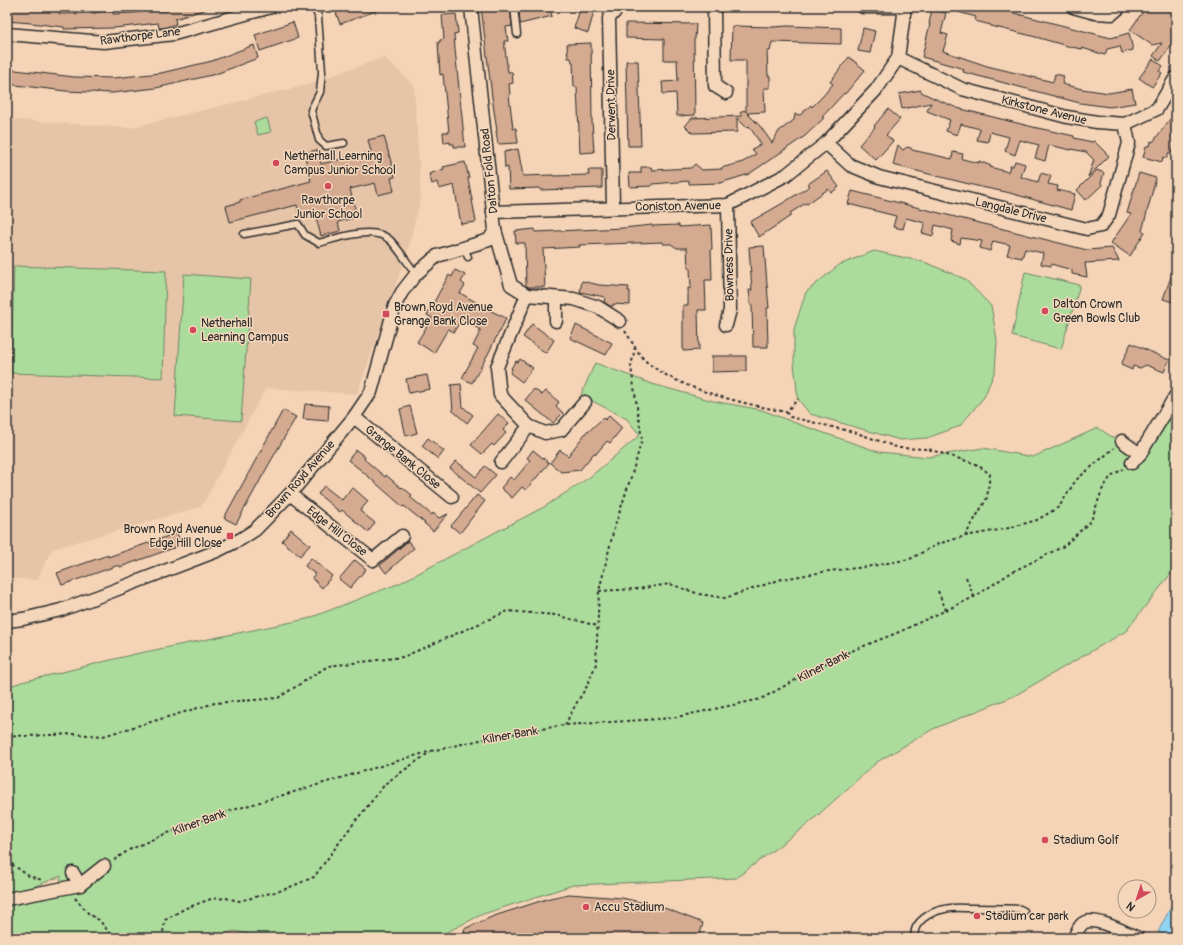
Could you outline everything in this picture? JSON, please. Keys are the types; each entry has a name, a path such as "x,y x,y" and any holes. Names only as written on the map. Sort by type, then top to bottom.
{"street":[{"name":"Rawthorpe Lane","path":"7,34 104,42 174,34 271,7"},
{"name":"Dalton Fold Road","path":"471,7 495,230 511,285 527,296"},
{"name":"Derwent Drive","path":"613,207 609,18 619,7"},
{"path":"714,7 715,86 726,93"},
{"path":"864,7 905,7"},
{"name":"Coniston Avenue","path":"493,212 613,207 728,205 786,175 826,143 876,90 898,58 905,7"},
{"path":"1073,7 1095,13 1112,14 1120,7"},
{"name":"Kirkstone Avenue","path":"898,58 962,89 1067,117 1097,122 1125,124 1157,109 1176,77"},
{"name":"Langdale Drive","path":"826,143 850,165 879,178 1087,230 1101,226 1109,215 1129,144 1125,124"},
{"name":"Bowness Drive","path":"726,325 730,310 728,205"},
{"name":"Brown Royd Avenue","path":"7,621 23,619 61,610 102,595 216,551 241,539 254,530 290,494 354,417 371,392 395,305 402,292 416,274 437,256 466,252 489,240 495,230"},
{"path":"585,402 561,430 545,433 530,426 500,395 497,367 527,296 574,299 598,307 620,321"},
{"path":"556,298 556,321"},
{"path":"1132,463 1140,454 1176,395"},
{"name":"Grange Bank Close","path":"354,417 452,496"},
{"path":"500,462 530,426"},
{"path":"1122,441 1140,454"},
{"name":"Edge Hill Close","path":"290,494 373,560 402,536"},
{"path":"7,898 80,885 104,866"},
{"path":"73,873 80,885"},
{"path":"1074,938 1082,924 1091,920 1104,923 1138,938"}],"lane":[{"path":"314,7 318,16 322,72 320,92 311,110 318,140 326,146 344,143"},
{"path":"514,7 516,34"},
{"path":"244,234 298,224 305,235 318,243 360,233 376,233 389,239 416,274"},
{"path":"915,938 914,934 916,927 920,921 930,914 945,908 1020,908 1024,911"}],"path":[{"path":"620,321 635,347 647,362 667,375 692,387 746,404 786,412 790,418 854,432 899,448 928,449 976,464 990,474 987,498 965,536"},
{"path":"565,725 587,686 596,664 599,591 614,529 642,440 631,366 635,347"},
{"path":"786,412 798,400"},
{"path":"599,591 637,589 670,584 699,594 725,598 782,579 829,570 866,567 910,559 938,544 965,536 1005,529 1037,520 1059,507 1076,480 1122,441"},
{"name":"Kilner Bank","path":"104,866 130,850 160,836 213,816 431,750 565,725 672,718 760,698 839,656 898,632 974,597 1012,572 1064,546 1091,521 1102,490 1110,476 1132,463"},
{"path":"966,577 974,597"},
{"path":"938,591 946,610"},
{"path":"7,735 27,736 74,734 103,736 215,703 278,698 328,666 403,657 508,611 556,615 598,626"},
{"path":"162,938 165,920 186,908 211,899 226,898 239,901 283,890 314,877 386,782 431,750"},
{"path":"7,861 29,876"},
{"path":"74,898 89,914 99,920 114,938"}],"shaded area":[{"name":"Netherhall Learning Campus","path":"384,57 414,85 421,197 407,253 357,394 266,388 201,507 52,549 37,580 7,578 7,119 130,128 306,85"}],"green space":[{"path":"267,118 271,132 258,135 254,122"},
{"path":"874,251 924,262 965,279 991,306 997,340 995,371 984,397 960,426 927,438 900,440 810,414 798,399 794,364 794,329 806,292 839,265"},
{"path":"14,266 166,271 163,378 11,373"},
{"name":"Dalton Crown Green Bowls Club","path":"1025,272 1080,285 1061,349 1012,336"},
{"path":"184,274 251,279 241,421 175,416"},
{"path":"595,363 652,384 713,401 762,410 879,452 928,457 983,448 1033,457 1098,428 1144,457 1176,403 1176,567 1126,631 1014,696 933,729 877,762 808,824 736,878 573,885 483,914 435,938 268,938 234,931 210,938 7,938 7,906 58,896 61,876 33,887 7,893 7,687 135,654 307,619 400,583 544,507 590,477 640,435 627,419 581,395"}],"water":[{"path":"1176,897 1176,938 1170,938 1158,932"}],"building":[{"path":"7,7 25,7 60,11 59,14 113,11 113,14 133,13 162,9 162,11 175,7 207,7 207,9 175,19 176,24 163,28 159,28 158,23 114,28 64,29 64,27 7,21"},
{"path":"334,7 384,7 384,8 340,24"},
{"path":"481,7 496,7 496,9 510,8 512,26 506,27 508,41 504,41 508,72 512,72 513,83 509,84 509,95 513,129 516,128 518,143 498,144"},
{"path":"519,7 530,7 530,12 549,7 552,16 520,24"},
{"path":"581,7 594,12 588,33 574,28"},
{"path":"952,7 996,7 1002,10 1111,38 1129,33 1133,50 1122,53 1120,46 1107,49 1105,55 1082,48 1071,47 975,21 976,17 951,10"},
{"path":"1146,7 1176,7 1176,39 1160,61 1153,56 1162,43 1152,45 1130,30"},
{"path":"932,9 946,13 941,33 948,35 943,51 987,66 1053,82 1055,74 1064,76 1062,84 1082,89 1109,93 1132,89 1135,103 1110,107 1080,103 963,72 964,69 922,57"},
{"path":"456,14 458,33 454,34 455,49 465,147 454,147 454,144 450,144 450,142 444,143 443,132 449,132 443,74 440,75 438,42 444,39 442,15"},
{"path":"293,22 298,38 260,51 255,35"},
{"path":"626,23 696,24 694,39 695,115 677,116 676,93 663,94 662,82 678,81 677,60 664,60 664,39 626,38"},
{"path":"732,26 841,28 841,44 772,42 770,51 767,51 770,88 764,88 765,112 747,113 760,126 772,143 779,131 794,120 795,114 800,115 811,105 812,107 823,96 833,84 830,82 849,57 865,70 845,94 844,93 822,117 824,118 805,136 749,174 720,183 689,184 689,181 652,184 652,186 630,187 629,173 641,173 641,167 651,167 652,170 691,168 695,164 702,170 722,169 721,168 743,162 756,154 752,149 761,144 749,126 747,128 737,118 737,132 692,133 685,126 692,118 742,116 740,113 744,110 746,112 746,60 731,60"},
{"path":"863,28 875,31 870,53 858,51"},
{"path":"591,43 594,152 580,153 577,87 574,87 573,62 571,58 568,58 567,44"},
{"path":"254,45 258,58 216,74 156,88 112,93 66,91 7,84 7,69 74,77 114,78 161,73 212,61"},
{"path":"1153,59 1163,66 1159,71 1162,73 1152,87 1139,78"},
{"path":"626,61 638,61 641,146 628,146"},
{"path":"921,90 921,92 957,108 1074,136 1074,138 1092,142 1094,141 1109,156 1088,177 1094,160 1086,152 1049,145 1045,161 1035,158 1039,145 1020,140 1015,155 1005,151 1009,137 990,132 988,142 977,140 980,129 961,124 957,135 946,131 950,120 927,111 931,103 902,109 899,94"},
{"path":"888,109 900,119 886,135 893,141 876,160 859,145"},
{"path":"1176,111 1176,139 1172,153 1169,152 1167,158 1163,157 1162,162 1143,157 1146,146 1150,146 1151,141 1153,142"},
{"name":"Rawthorpe Junior School","path":"384,136 395,177 391,178 394,191 378,195 375,183 350,189 357,217 338,222 340,231 321,236 314,210 299,214 297,205 230,222 226,206 240,202 240,200 311,181 304,153 317,150 321,164 371,152 368,140"},
{"path":"898,145 903,150 907,147 911,148 912,150 952,159 953,152 963,154 962,159 979,163 979,161 991,166 990,167 1008,172 1010,166 1013,166 1015,161 1025,164 1021,177 1038,182 1041,173 1051,176 1048,184 1058,186 1057,190 1075,194 1071,210 1006,192 893,165"},
{"path":"518,149 523,176 589,175 588,170 602,170 602,188 540,190 540,188 509,189 508,167 505,168 504,152"},
{"path":"465,162 476,222 461,224 454,185 439,189 437,182 432,184 429,174 444,169 443,167"},
{"path":"1097,170 1104,173 1101,183 1102,185 1086,200 1077,190"},
{"path":"827,171 839,187 831,193 828,189 807,204 806,203 790,213 792,215 759,237 750,222 810,186 808,184"},
{"path":"1139,173 1156,178 1142,231 1145,232 1130,256 1111,243 1131,214 1127,213"},
{"path":"852,191 1087,250 1112,248 1119,261 1085,263 1087,277 1072,274 1072,270 1051,264 1051,266 1041,264 1043,253 1025,249 1022,258 1007,255 1010,245 993,241 990,251 980,248 982,241 961,238 960,244 951,241 953,230 935,225 933,236 922,233 925,223 906,218 903,229 893,227 896,216 848,204"},
{"path":"652,225 679,225 679,227 711,225 712,280 705,280 706,310 698,310 699,350 683,351 683,305 688,305 688,288 691,288 687,248 677,248 671,244 663,244 663,242 579,245 580,247 543,249 545,287 526,286 525,243 516,243 515,231 535,229 535,232 623,228"},
{"path":"764,246 769,308 767,308 768,347 753,347 752,304 750,304 749,290 752,290 749,247"},
{"path":"1175,266 1176,267 1176,303 1163,299"},
{"path":"455,270 465,275 461,282 465,285 460,293 506,318 472,383 462,378 478,348 473,346 481,330 461,319 454,332 448,329 434,353 417,342 432,318 427,315 449,275 452,277"},
{"path":"582,281 599,285 629,287 628,291 630,291 630,305 613,304 613,306 610,306 604,302 605,297 580,292"},
{"path":"532,324 554,340 546,353 523,337"},
{"path":"576,325 612,343 606,355 570,338"},
{"path":"1131,343 1169,360 1164,372 1146,365 1140,368 1133,366 1132,370 1121,365"},
{"path":"712,356 746,356 746,371 712,372"},
{"path":"520,359 533,368 522,382 510,373 511,368 516,361 518,362"},
{"path":"427,375 430,389 409,393 406,379"},
{"path":"461,384 463,407 473,415 467,423 453,411 451,385"},
{"path":"534,389 542,395 546,391 559,402 556,406 563,413 553,423 525,400"},
{"path":"305,404 329,406 328,421 303,419"},
{"path":"410,406 417,433 406,436 400,409"},
{"path":"283,410 296,417 236,524 224,518"},
{"path":"498,414 509,423 503,430 506,433 494,446 492,444 482,454 471,445"},
{"path":"609,416 622,428 610,443 607,441 596,454 594,453 580,470 561,472 550,463 560,450 568,456 588,430 589,431 603,418 605,420"},
{"path":"428,438 444,451 438,459 422,446"},
{"path":"356,450 385,477 386,475 412,495 410,497 432,515 433,513 439,518 448,514 433,531 348,460"},
{"path":"533,450 549,463 526,490 522,487 512,498 501,488 510,477 514,480 530,460 527,458"},
{"path":"456,461 476,477 485,466 496,475 480,493 450,468"},
{"path":"324,486 342,500 352,487 368,501 360,511 375,523 368,532 342,510 340,512 318,494"},
{"path":"477,495 485,501 460,533 451,526"},
{"path":"291,529 310,545 300,556 282,541"},
{"path":"177,533 182,545 120,567 119,565 62,585 57,573 108,555 108,557"},
{"path":"408,541 414,548 386,573 380,565"},
{"path":"311,558 332,576 322,588 312,578 315,574 305,566"},
{"path":"355,560 366,569 350,588 339,579"},
{"name":"Accu Stadium","path":"569,894 622,898 662,907 703,923 699,938 465,938 464,929 494,916 550,898"}],"place":[{"name":"Netherhall Learning Campus Junior School","path":"276,163"},
{"name":"Rawthorpe Junior School","path":"328,186"},
{"name":"Dalton Crown Green Bowls Club","path":"1045,311"},
{"name":"Brown Royd Avenue Grange Bank Close","path":"386,314"},
{"name":"Netherhall Learning Campus","path":"193,330"},
{"name":"Brown Royd Avenue Edge Hill Close","path":"230,536"},
{"name":"Stadium Golf","path":"1045,840"},
{"name":"Accu Stadium","path":"586,907"},
{"name":"Stadium car park","path":"977,916"}]}
